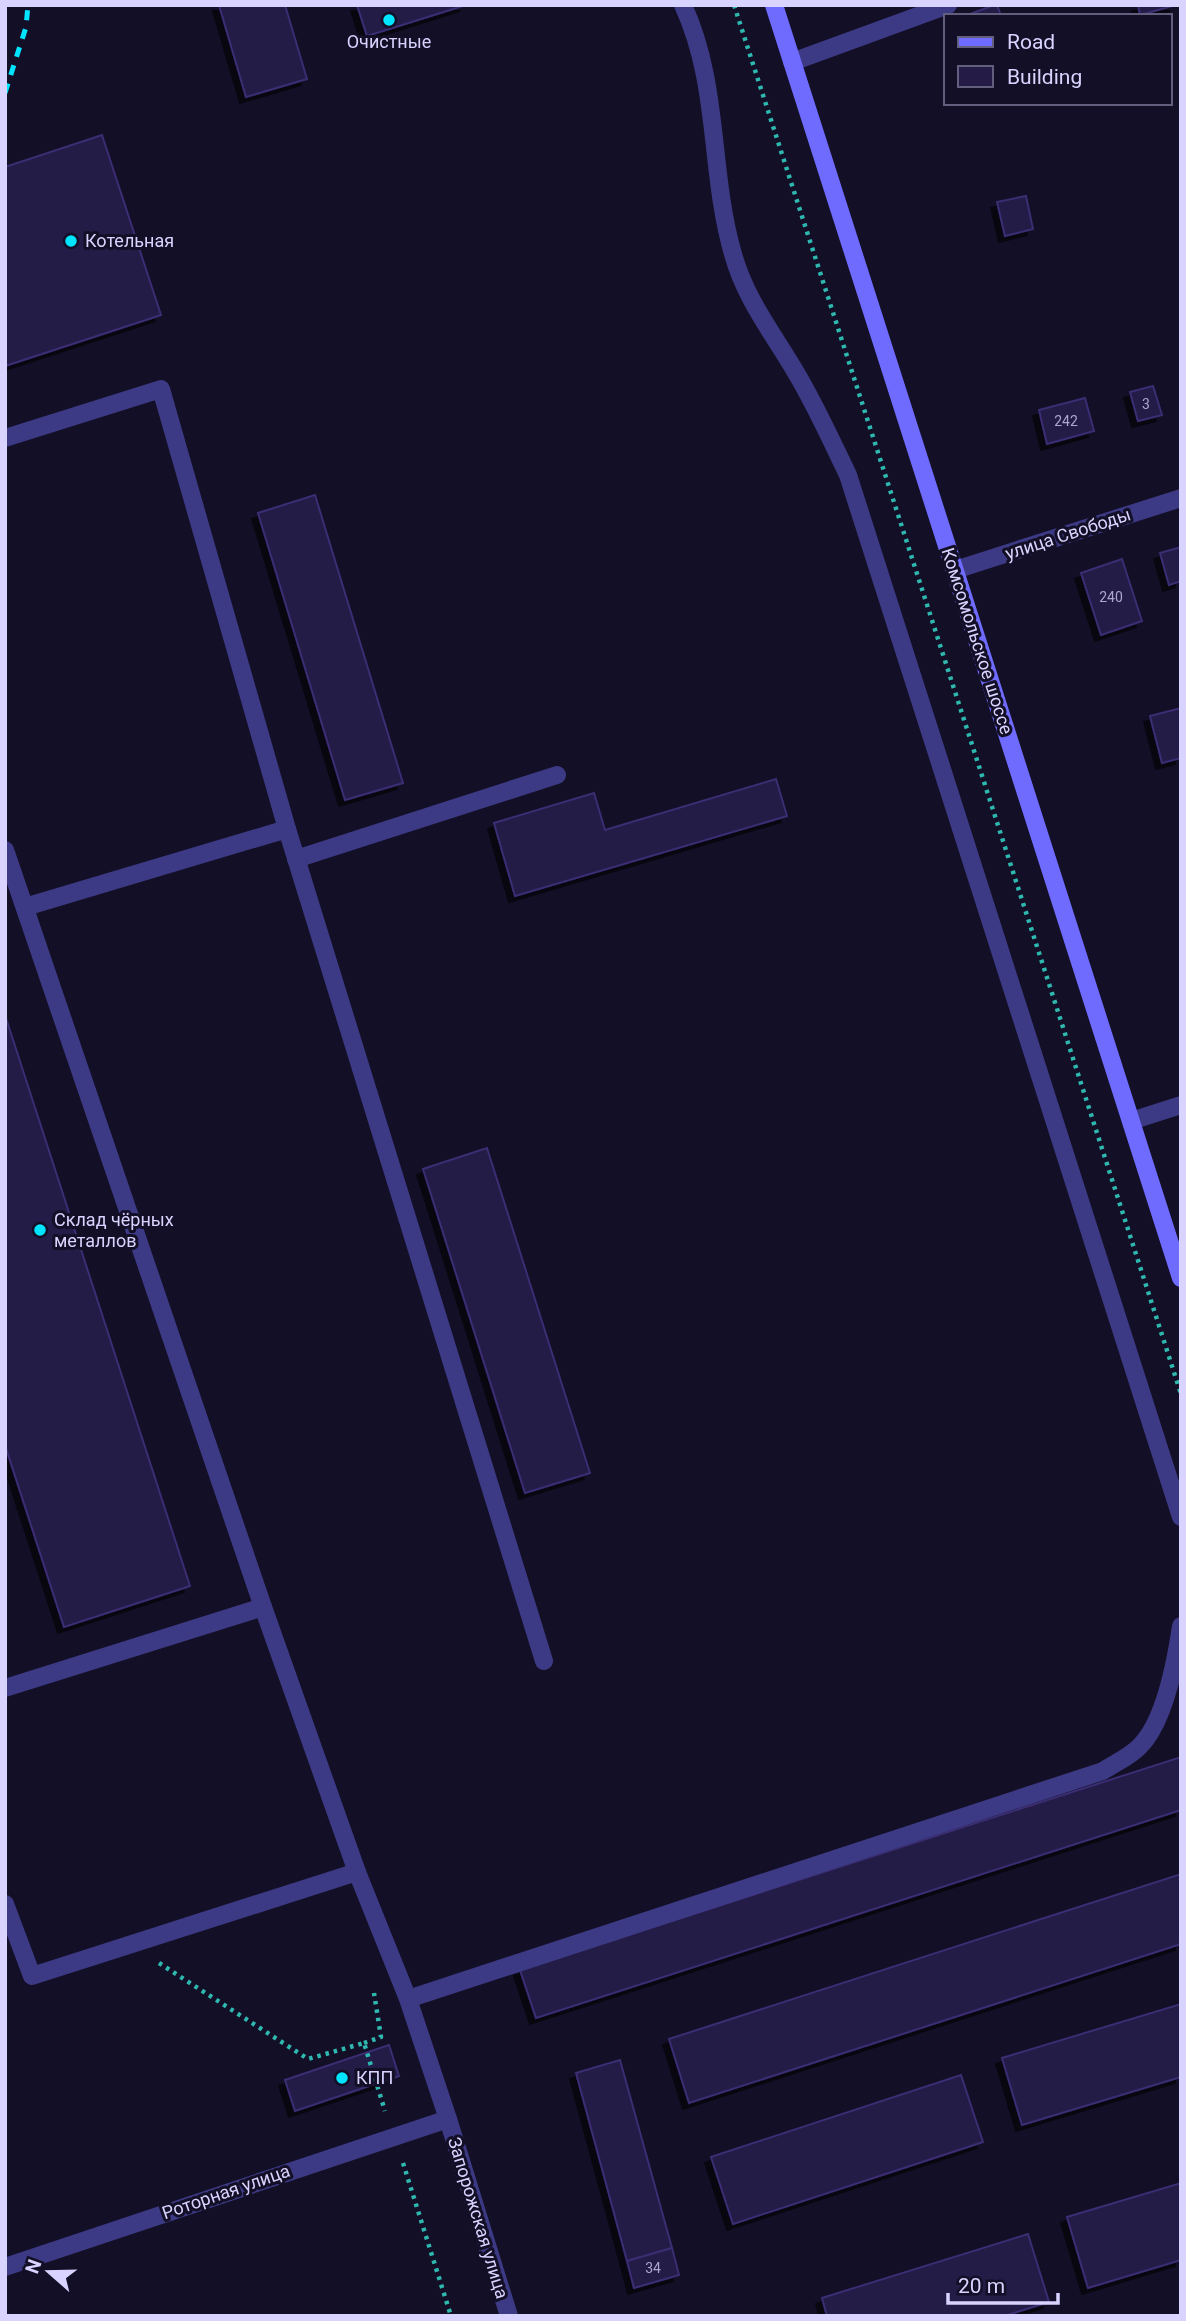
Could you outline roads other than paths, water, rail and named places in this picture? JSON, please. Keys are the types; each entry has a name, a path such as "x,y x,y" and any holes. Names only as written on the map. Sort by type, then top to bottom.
{"main road":[{"name":"Комсомольское шоссе","path":"774,5 1181,1278"}],"street":[{"path":"683,5 693,27 708,78 722,213 734,259 758,314 796,372 848,475 1181,1517"},
{"path":"792,62 948,5"},
{"path":"5,438 161,389 296,859 544,1661"},
{"name":"улица Свободы","path":"955,570 1181,498"},
{"path":"296,859 557,775"},
{"path":"24,907 287,828"},
{"name":"Запорожская улица","path":"5,850 263,1607 357,1872 408,1999 509,2316"},
{"path":"1130,1121 1181,1105"},
{"path":"5,1688 263,1607"},
{"path":"408,1999 1103,1771 1141,1746 1161,1708 1175,1665 1181,1626"},
{"path":"5,1904 32,1976 357,1872"},
{"name":"Роторная улица","path":"5,2267 448,2119"}],"railway":[{"path":"5,93 26,27 28,5"}],"place":[{"name":"Очистные","path":"389,20"},
{"name":"Котельная","path":"71,241"},
{"name":"Склад чёрных металлов","path":"40,1230"},
{"name":"КПП","path":"342,2078"}]}
